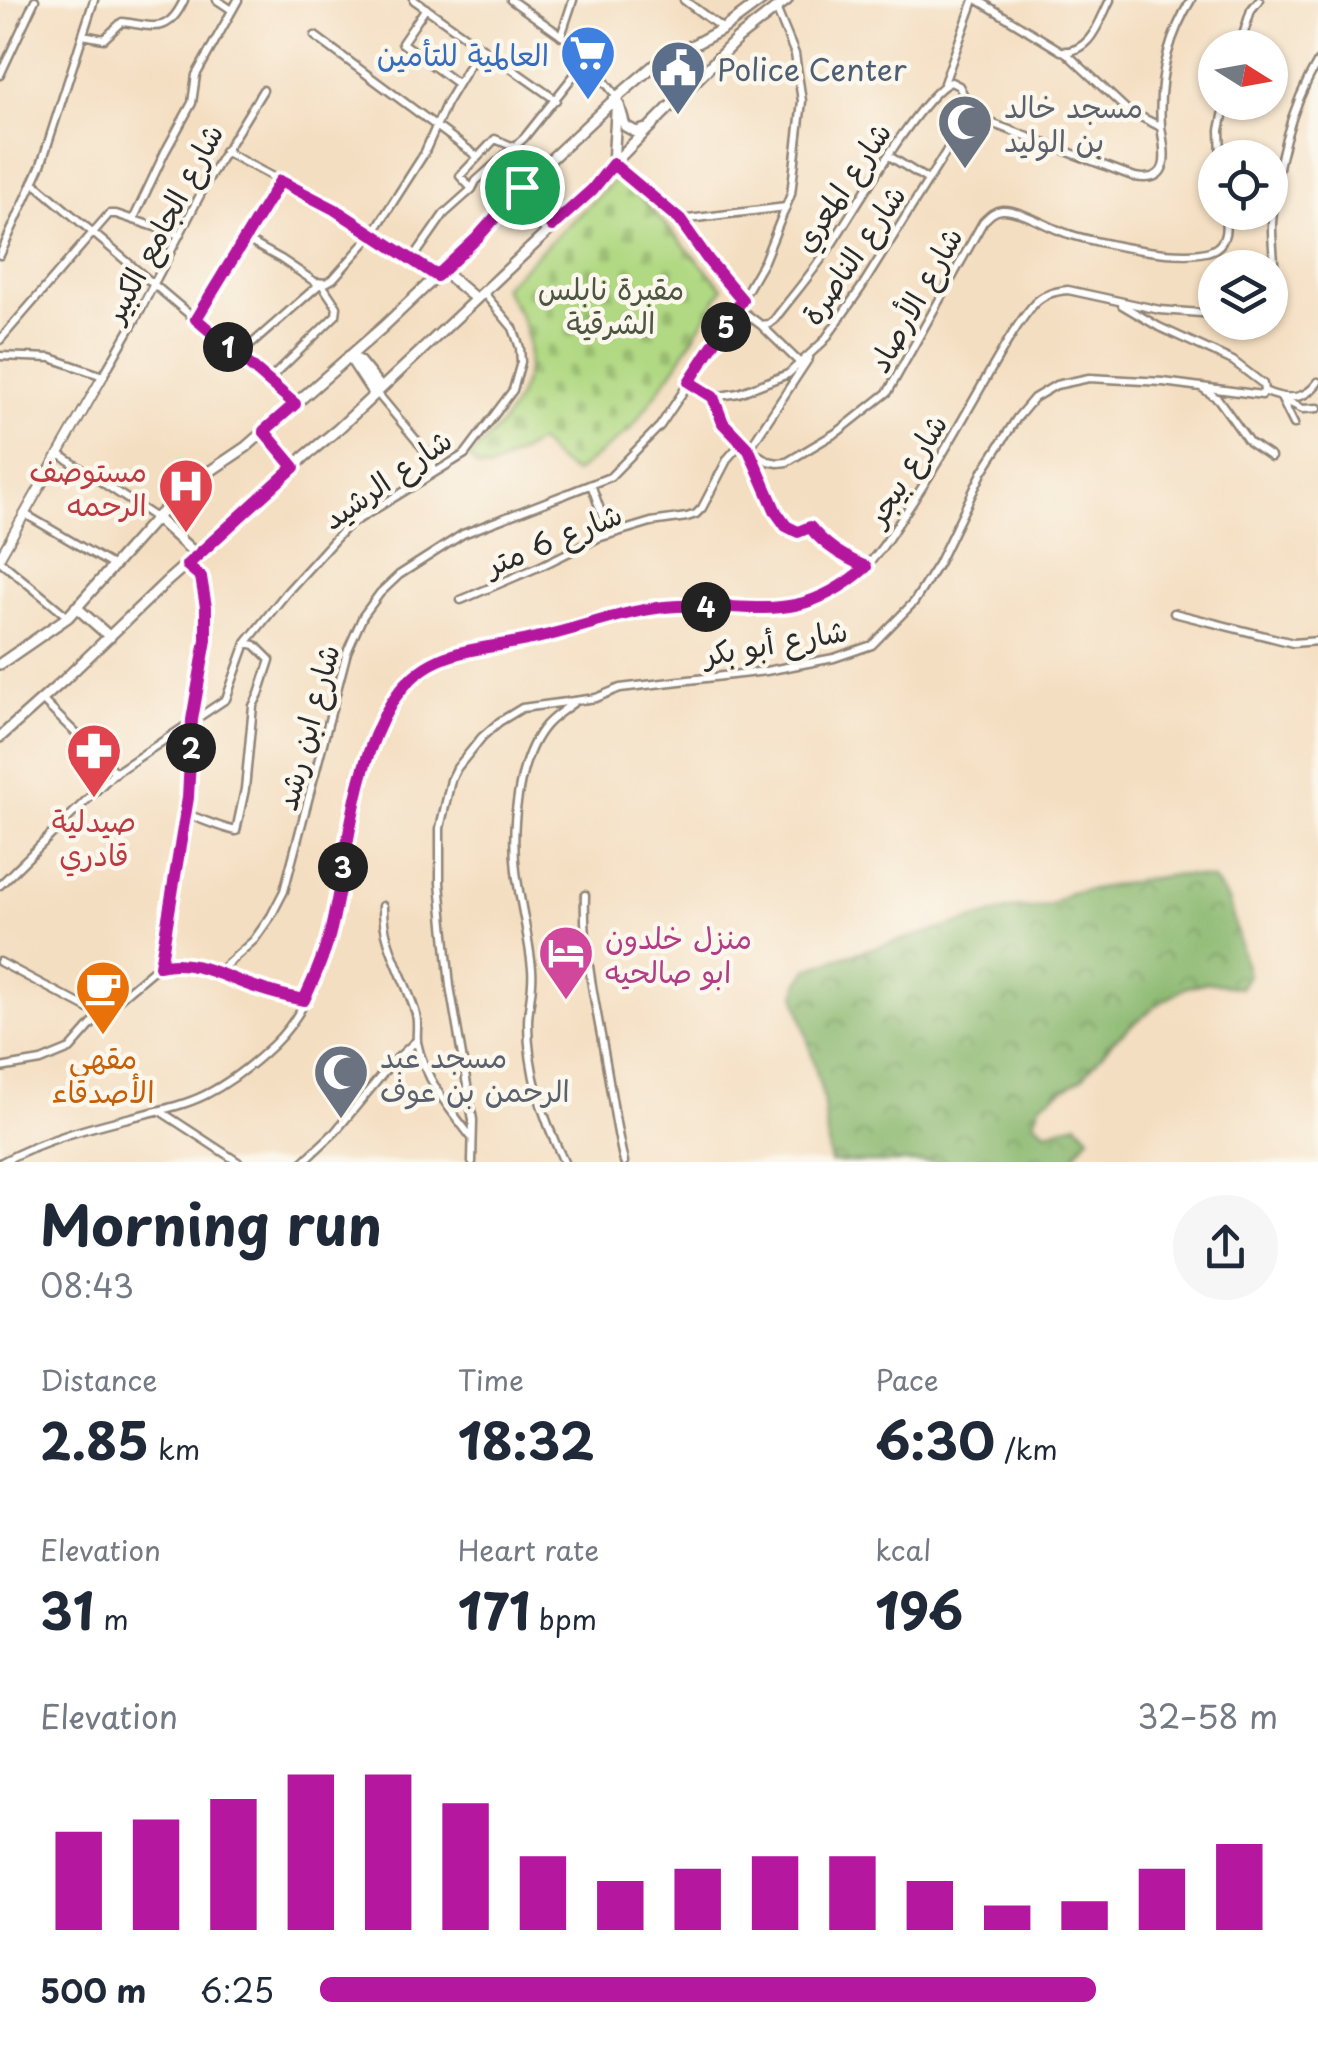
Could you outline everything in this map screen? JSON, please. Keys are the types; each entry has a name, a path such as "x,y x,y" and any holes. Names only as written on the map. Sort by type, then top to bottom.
{"main road":[{"path":"0,664 68,617 156,518 198,480 246,448 351,355 477,238 519,190 617,97 652,67 723,29 762,0"},
{"path":"0,738 480,296 592,190 737,39 787,0"},
{"path":"617,97 625,126 636,132 648,128"},
{"path":"613,164 617,97"},
{"path":"519,190 550,228"},
{"path":"440,273 480,296"},
{"path":"351,355 377,392"},
{"path":"264,431 294,467"},
{"path":"156,518 198,556"},
{"path":"76,608 110,637"}],"street":[{"path":"0,75 36,0"},
{"path":"0,255 41,164 94,0"},
{"path":"82,34 104,40 122,22 167,24 184,0"},
{"path":"217,0 232,10"},
{"path":"134,220 192,103 196,75 238,0"},
{"path":"414,0 556,100"},
{"path":"511,0 587,59 617,97"},
{"path":"561,36 572,0"},
{"path":"684,0 723,29"},
{"path":"743,0 752,8"},
{"path":"976,0 1064,51 1127,110 1161,128"},
{"name":"شارع المعري","path":"761,325 774,320 828,249 916,114 943,84 976,0"},
{"path":"1064,51 1085,45 1110,0"},
{"path":"943,84 951,82 958,86 975,116 1144,179 1156,175 1164,166 1166,152 1160,96 1166,58 1191,0"},
{"path":"1244,30 1250,10 1259,0"},
{"path":"426,8 402,44 458,84"},
{"name":"شارع ابن رشد","path":"216,974 254,940 284,890 347,652 363,616 380,593 399,575 463,534 610,477 660,426 740,304 764,261 791,194 802,101 795,54 776,8"},
{"path":"315,36 478,157"},
{"path":"238,356 321,283 333,279 372,234 424,154 435,126 476,54 488,51"},
{"path":"412,260 444,214 514,146 587,59"},
{"path":"1273,250 1278,175 1299,99 1318,61"},
{"name":"شارع الجامع الكبير","path":"104,376 224,152 263,90"},
{"name":"شارع الناصرة","path":"713,397 740,392 788,374 824,341 964,123 975,116"},
{"path":"472,189 460,176 495,139 514,146"},
{"path":"224,152 334,209 412,260 440,273"},
{"path":"889,156 928,180"},
{"path":"613,164 680,220 740,304 800,364"},
{"path":"196,319 280,181"},
{"path":"33,182 295,404"},
{"path":"680,220 786,207"},
{"name":"شارع الأرصاد","path":"749,450 768,461 787,462 839,431 888,392 983,222 996,212 1014,212 1069,234 1126,248 1179,253 1212,250 1225,236 1225,230"},
{"path":"0,340 110,214 180,235"},
{"path":"245,239 321,283 336,305 336,314 268,381"},
{"name":"شارع بيجر","path":"2,1162 76,1131 206,1094 272,1045 296,1017 318,970 331,928 368,757 386,714 413,676 434,662 471,649 530,640 642,610 688,606 757,609 796,605 836,591 880,550 1034,305 1046,295 1068,290 1112,299"},
{"name":"شارع الرشيد","path":"0,886 116,773 226,699 246,643 286,592 346,527 465,454 516,383 521,362 512,328 495,304 480,296"},
{"path":"1112,299 1160,310 1198,313"},
{"path":"1112,299 1158,327 1233,361 1263,384 1264,391 1303,409 1318,408"},
{"path":"749,450 816,348"},
{"path":"0,356 51,358 104,376 0,559 68,617"},
{"name":"شارع أبو بكر","path":"472,1162 473,1120 450,986 440,883 440,828 451,780 476,743 522,708 596,698 620,688 834,658 872,645 914,602 938,564 983,471 1017,418 1034,398 1056,385 1080,379 1162,382 1262,395 1264,391"},
{"path":"689,382 713,397 723,423 749,450 786,526 798,532 810,527 820,540 866,567"},
{"path":"1281,399 1295,398 1312,390 1318,382"},
{"path":"1200,387 1218,399 1249,442 1272,457"},
{"path":"377,392 432,459 434,473"},
{"path":"1281,399 1294,424"},
{"name":"شارع 6 متر","path":"461,600 609,534 696,514 728,458 742,442"},
{"path":"59,454 156,518"},
{"path":"591,484 609,534"},
{"path":"25,514 112,566"},
{"path":"160,966 185,814 192,720 206,640 201,577 187,565"},
{"path":"1174,614 1294,642 1318,641"},
{"path":"185,814 236,831 245,789 251,713 270,660 255,645 246,643"},
{"path":"42,699 116,773"},
{"path":"564,1162 548,1130 531,1063 528,1020 532,972 516,868 516,836 524,764 549,722 577,700"},
{"path":"585,895 589,976 624,1162"},
{"path":"382,906 382,923 395,965 417,1015 417,1040 427,1071 472,1139"},
{"path":"0,962 100,1015"},
{"path":"0,1068 41,1061 70,1049 100,1015 160,966 174,964 304,1000"},
{"path":"303,1162 335,1132 390,1064 417,1040"},
{"path":"159,1110 238,1162"}],"green space":[{"name":"مقبرة نابلس الشرقية","path":"620,175 723,288 678,363 631,429 575,473 539,442 490,469 478,467 469,457 507,416 517,400 528,366 525,328 503,287"},
{"path":"1186,875 1213,880 1229,902 1248,975 1240,988 1207,982 1185,988 1154,1007 1114,1040 1082,1078 1041,1103 1034,1121 1047,1132 1077,1123 1089,1136 1070,1162 830,1162 823,1097 796,996 798,984 808,969 1017,907 1051,905 1070,893"}],"place":[{"name":"العالمية للتأمين","path":"588,102"},
{"name":"Police Center","path":"678,117"},
{"name":"مسجد خالد بن الوليد","path":"965,171"},
{"name":"مستوصف الرحمه","path":"186,535"},
{"name":"صيدلية قادري","path":"94,800"},
{"name":"منزل خلدون ابو صالحيه","path":"566,1002"},
{"name":"مقهى الأصدقاء","path":"103,1037"},
{"name":"مسجد عبد الرحمن بن عوف","path":"341,1121"}],"route":[{"path":"613,164 680,220 742,300 689,382 713,397 723,423 749,450 786,526 798,532 810,527 820,540 866,567 836,591 796,605 642,610 530,640 471,649 434,662 403,687 378,729 357,794 331,928 304,1000 200,968 160,966 188,798 192,720 206,640 201,577 187,565 294,467 264,431 295,404 196,319 280,181 334,209 437,276 522,187 552,226 592,190 613,164"}]}
